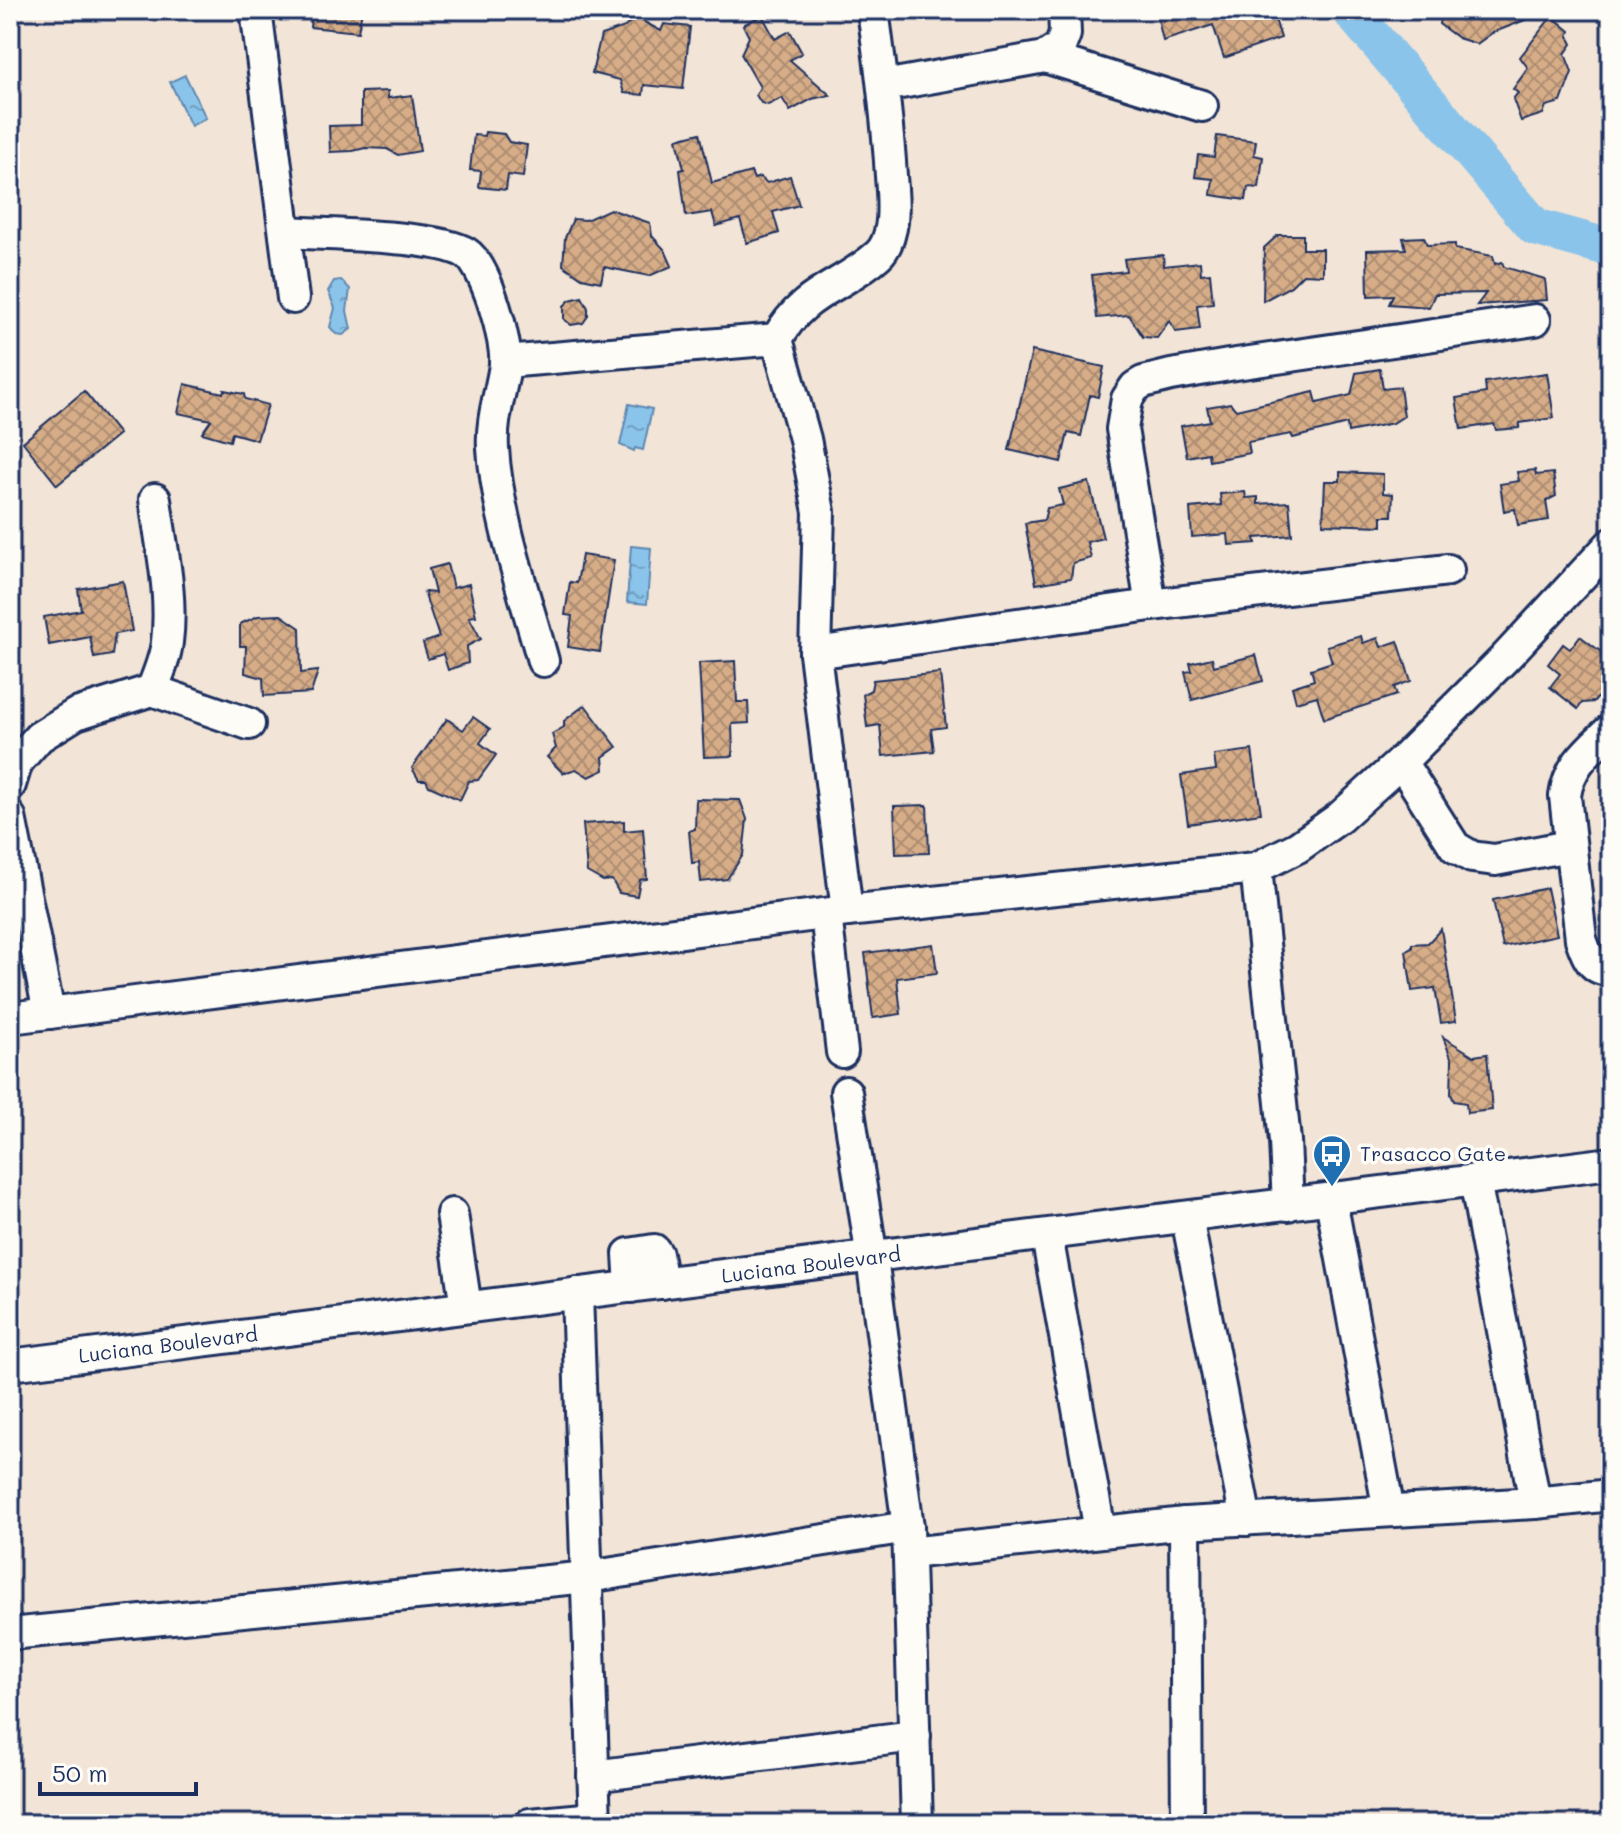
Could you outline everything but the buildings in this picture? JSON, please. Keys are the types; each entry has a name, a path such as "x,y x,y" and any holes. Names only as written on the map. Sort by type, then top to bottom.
{"street":[{"path":"256,10 287,232 293,298"},
{"path":"842,1052 836,912 815,653 819,512 805,439 777,339 796,310 862,267 880,253 888,241 893,199 884,86 873,10"},
{"path":"884,86 1045,57 1060,47 1065,34 1064,10"},
{"path":"1045,57 1202,106"},
{"path":"287,232 433,243 469,254 477,263 491,295 505,362 497,396 494,462 504,516 543,661"},
{"path":"1151,605 1122,429 1127,399 1135,387 1171,375 1229,365 1535,320"},
{"path":"505,362 777,339"},
{"path":"152,690 162,663 168,625 166,579 155,499"},
{"path":"10,1018 836,912 1256,868 1298,847 1339,818 1401,762 1505,658 1611,544"},
{"path":"815,653 1151,605 1448,570"},
{"path":"10,785 17,762 39,737 76,714 152,690 249,724"},
{"path":"1611,729 1584,754 1567,779 1565,811 1581,939 1589,961 1602,970 1611,970"},
{"path":"1401,762 1455,847 1472,857 1495,860 1569,846"},
{"path":"10,817 49,1013"},
{"path":"1256,868 1285,1141 1288,1205"},
{"path":"846,1092 872,1258 909,1540 917,1824"},
{"name":"Luciana Boulevard","path":"10,1365 1611,1163"},
{"path":"1475,1180 1535,1503"},
{"path":"1331,1200 1389,1511"},
{"path":"452,1214 466,1307"},
{"path":"1187,1218 1246,1520"},
{"path":"1047,1236 1100,1531"},
{"path":"530,1824 595,1821 577,1293"},
{"path":"10,1634 588,1577 909,1540 1100,1531 1185,1523 1535,1503 1611,1495"},
{"path":"1185,1523 1187,1824"},
{"path":"593,1776 915,1736"}],"water":[{"path":"185,75 206,118 191,126 170,82"},
{"path":"341,280 350,289 347,311 351,329 343,335 336,334 330,327 335,308 328,291 334,281"},
{"path":"629,404 652,409 643,450 635,448 634,451 620,445"},
{"path":"631,546 651,548 647,604 627,602"}],"waterway":[{"path":"1350,10 1535,227 1611,248"}],"place":[{"name":"Trasacco Gate","path":"1332,1188"}]}
